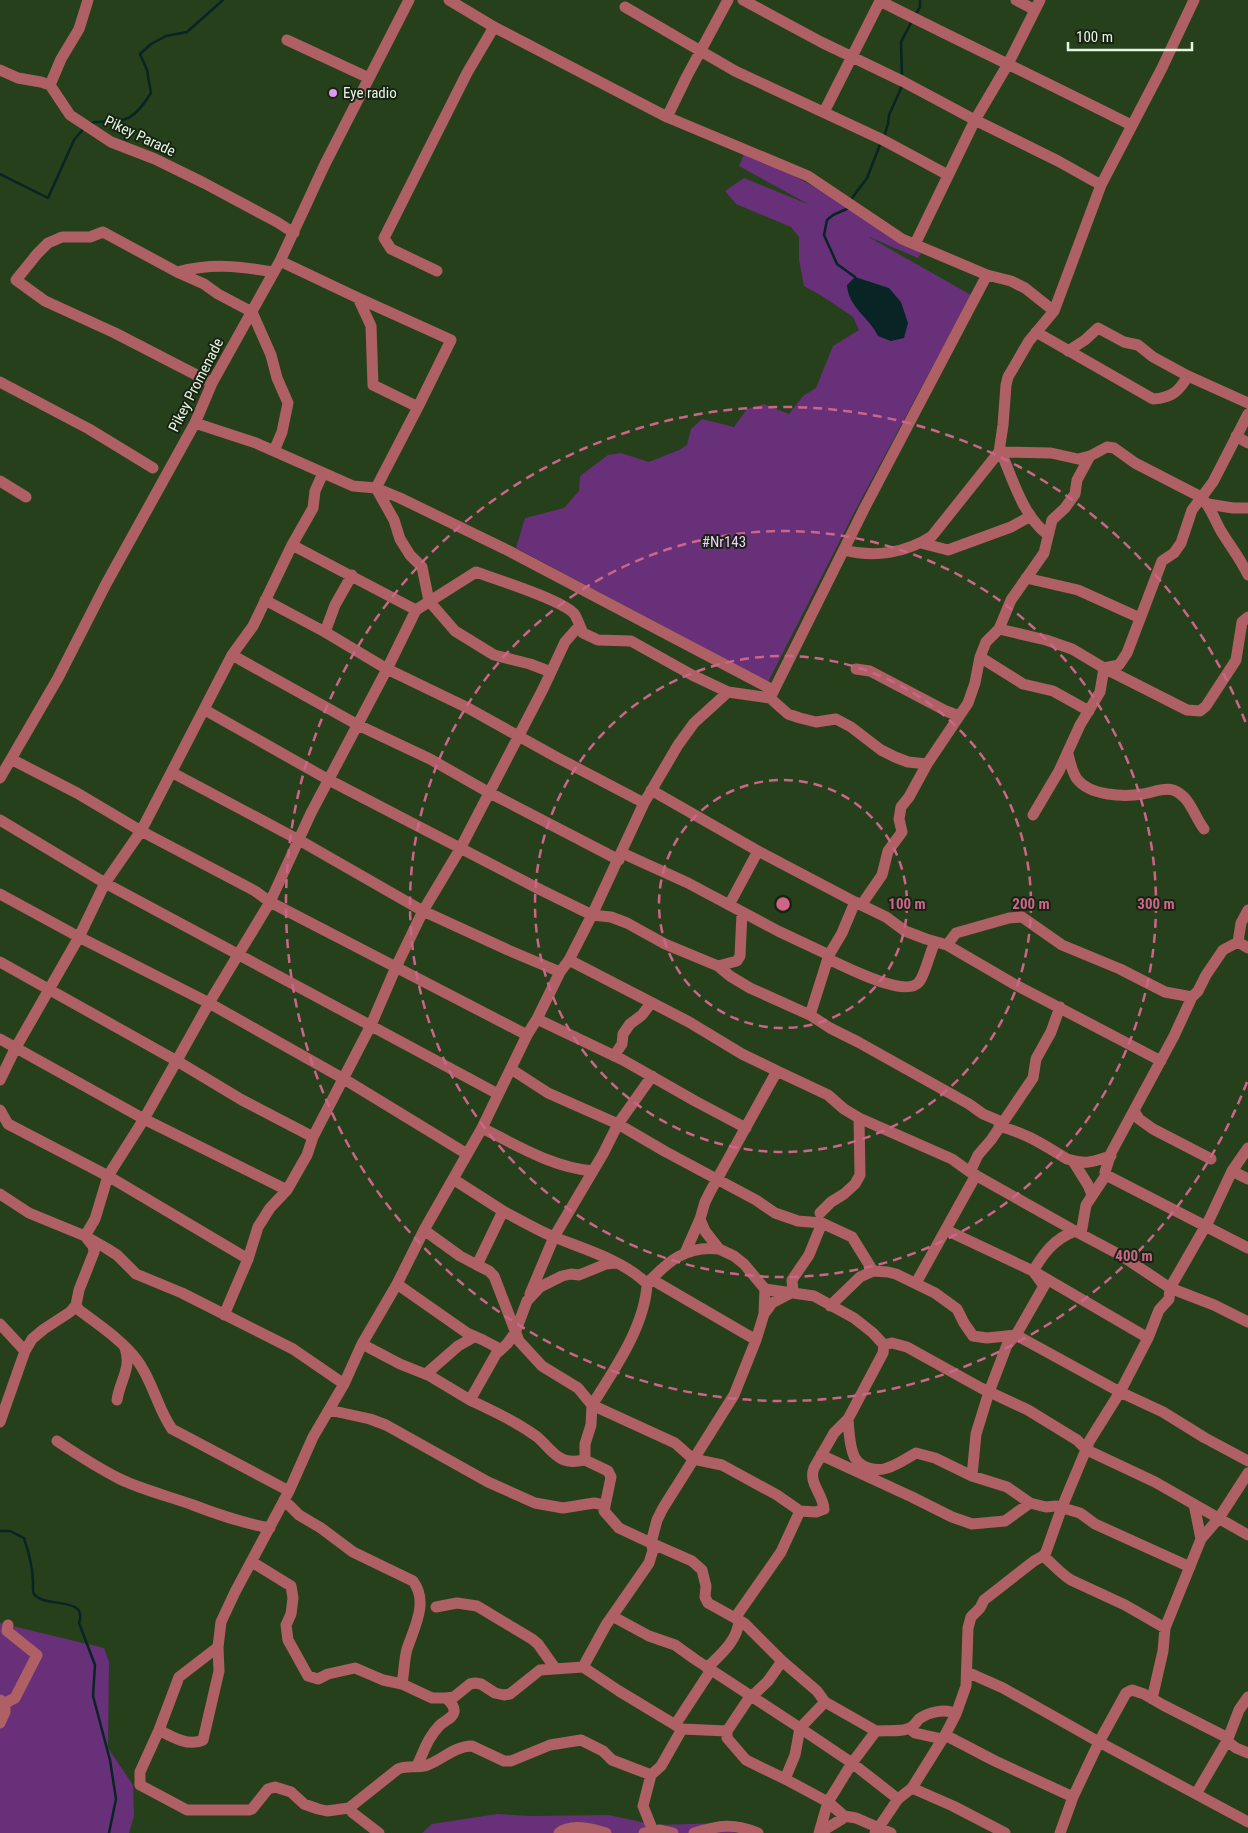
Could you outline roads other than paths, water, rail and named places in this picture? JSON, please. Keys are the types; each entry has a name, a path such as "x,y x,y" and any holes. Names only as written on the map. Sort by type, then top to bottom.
{"street":[{"path":"0,70 18,78 50,85 61,59 80,29 88,0"},
{"name":"Pikey Promenade","path":"0,778 58,678 106,584 194,423 212,383 280,260 294,233 308,198 409,0"},
{"path":"449,0 494,27 667,117 808,176 902,239 947,260 987,275 1011,281 1025,288 1054,310"},
{"path":"667,117 728,0"},
{"path":"744,0 851,57 926,93 975,120 1058,161 1101,185"},
{"path":"824,112 879,0 925,25 1131,125"},
{"path":"915,244 975,120 1008,64 1038,5 1016,0"},
{"path":"1048,536 1029,516 1000,452 1008,377 1036,332 1054,310 1101,185 1162,68 1194,0"},
{"path":"625,7 735,71 882,140 948,175"},
{"path":"437,271 391,249 384,238 467,73 494,27"},
{"path":"287,40 369,78"},
{"name":"Pikey Parade","path":"50,85 70,114 111,142 155,159 277,222 294,233"},
{"path":"212,383 45,301 16,280 48,243 62,237 90,237 103,232 177,272 204,284 218,294 252,312 271,355 277,378 288,403 282,432 274,451"},
{"path":"280,260 451,340 376,488"},
{"path":"177,272 203,266 219,265 273,272"},
{"path":"771,694 865,507 987,275"},
{"path":"358,298 371,326 373,385 418,407"},
{"path":"1068,351 1086,340 1098,328 1124,342 1138,345 1153,357 1188,376 1248,403"},
{"path":"1036,332 1154,399 1167,398 1174,394 1180,389 1188,376"},
{"path":"0,382 89,429 153,468"},
{"path":"1104,668 1120,665 1127,653 1162,561 1174,553 1181,543 1192,510 1205,500 1248,414"},
{"path":"194,423 274,451 353,486 376,488 505,549 771,694 788,714 816,722 836,719 881,750 895,757 908,762 927,764"},
{"path":"1236,436 1248,443"},
{"path":"1000,452 1051,453 1078,459 1090,456 1107,447 1114,448 1148,470 1205,500 1233,508 1248,508"},
{"path":"844,550 860,554 887,553 921,543 932,536 1000,452"},
{"path":"810,1015 829,957 859,903 882,875 888,852 902,832 901,807 968,703 980,657 986,642 999,629 1011,600 1044,553 1052,520 1066,508 1074,494 1077,480 1090,456"},
{"path":"0,1080 15,1049 79,937 105,883 141,831 173,773 232,656 252,626 266,600 292,544 313,508 316,491 323,473"},
{"path":"0,481 26,497"},
{"path":"376,488 394,520 400,539 410,555 422,567 429,601 455,631 494,655 522,661 552,672"},
{"path":"1205,500 1222,533 1239,556 1248,575"},
{"path":"921,543 948,550 1011,526 1029,516"},
{"path":"292,544 416,610"},
{"path":"85,1236 95,1219 108,1176 144,1119 209,1003 270,902 329,780 416,610 476,572 524,589 559,605 574,614 583,633 598,640 631,641 692,675 728,692 771,694"},
{"path":"324,632 335,605 352,575"},
{"path":"1026,578 1078,590 1140,618"},
{"path":"266,600 387,669 468,708 644,803"},
{"path":"999,629 1046,640 1072,649 1104,668 1187,710 1200,710 1206,706 1236,660 1242,622 1248,617"},
{"path":"224,1315 248,1258 258,1226 270,1208 287,1190 307,1155 313,1137 371,1025 396,967 424,911 460,849 552,672 565,642 579,626"},
{"path":"232,656 358,725 430,759 488,792 620,857 688,883 742,913 883,983 901,988 912,987 919,982 935,942"},
{"path":"980,657 1023,684 1054,692 1089,711"},
{"path":"1033,815 1059,771 1100,692 1104,668"},
{"path":"856,669 870,671 958,716"},
{"path":"159,1730 179,1740 197,1743 203,1740 219,1671 218,1648 221,1622 235,1592 287,1496 313,1437 344,1384 362,1344 482,1128 527,1035 592,915 644,803 678,745 694,723 728,692"},
{"path":"204,710 329,780 460,849 592,915 611,917 627,923 665,944 718,966 737,980 810,1015 830,1028 969,1104 1000,1124 1036,1140 1067,1159 1084,1164 1110,1156"},
{"path":"1068,754 1078,780 1094,792 1131,795 1173,790 1183,796 1190,804 1195,816 1204,828"},
{"path":"11,759 255,891 270,902 527,1035"},
{"path":"173,773 299,840 424,911 560,972"},
{"path":"652,790 758,851 886,917 905,931 947,945 1006,980 1161,1061"},
{"path":"0,820 105,883 498,1094"},
{"path":"729,905 758,851"},
{"path":"0,894 79,937 209,1003 344,1079 467,1154"},
{"path":"1078,1233 1086,1205 1106,1175 1110,1156 1161,1061 1192,997 1198,991 1223,950 1243,945 1241,923 1248,910"},
{"path":"737,980 742,913"},
{"path":"947,945 956,933 1009,918 1022,917 1062,945 1120,969 1165,992 1192,997"},
{"path":"718,966 737,961 740,956"},
{"path":"569,960 690,1022 728,1046 777,1072 828,1095 859,1118 952,1159 973,1174 1122,1256 1170,1288 1214,1305 1248,1322"},
{"path":"0,962 177,1061 242,1100 313,1137"},
{"path":"614,1056 622,1044 622,1034 630,1024 642,1015 651,1003"},
{"path":"916,1283 946,1230 973,1174 978,1155 1016,1105 1033,1078 1036,1059 1051,1032 1060,1007"},
{"path":"537,1019 614,1056 746,1128"},
{"path":"0,1039 144,1119 287,1190"},
{"path":"511,1069 548,1093 618,1124 784,1217 798,1221 821,1218 852,1237 873,1271"},
{"path":"685,1253 705,1202 777,1072"},
{"path":"470,1400 500,1349 507,1344 515,1333 554,1237 618,1124 652,1076"},
{"path":"0,1110 8,1124 108,1176 248,1258"},
{"path":"1134,1111 1139,1119 1153,1129 1211,1159"},
{"path":"793,1292 792,1280 810,1254 821,1218 855,1184 860,1175 859,1118"},
{"path":"0,1132 16,1127"},
{"path":"482,1128 557,1164 593,1171"},
{"path":"876,1830 898,1799 912,1788 956,1714 966,1686 968,1628 971,1617 980,1608 984,1600 1043,1556 1053,1537 1062,1507 1090,1440 1120,1392 1148,1338 1159,1310 1169,1299 1170,1288 1206,1226 1232,1171 1248,1148"},
{"path":"1073,1161 1092,1195"},
{"path":"1232,1171 1248,1179"},
{"path":"1106,1175 1248,1248"},
{"path":"453,1179 503,1211 554,1237 616,1262 756,1340"},
{"path":"0,1194 29,1212 85,1236 117,1255 136,1274 182,1293 293,1349 344,1384"},
{"path":"477,1265 503,1211"},
{"path":"700,1218 704,1230 719,1249"},
{"path":"424,1230 460,1256 489,1271 494,1276 500,1286 515,1333 520,1340 542,1366 578,1388 592,1404 676,1443 694,1460 722,1465 777,1495 800,1511 816,1512 824,1509 822,1499 813,1480 812,1472 834,1433 848,1418 884,1353 884,1346 863,1324 814,1296 765,1289"},
{"path":"946,1230 1032,1271 1148,1338"},
{"path":"1032,1271 1054,1243 1063,1236 1078,1233"},
{"path":"0,1422 25,1351 32,1339 70,1312 76,1305 79,1290 94,1252 93,1246 85,1236"},
{"path":"583,1667 612,1616 649,1563 653,1550 651,1543 657,1520 734,1395 756,1340 764,1314 765,1289 744,1264 734,1256 719,1249 710,1248 685,1253 663,1266 649,1281 646,1301 633,1333 592,1404 591,1425 585,1444 585,1460"},
{"path":"528,1301 540,1287 555,1279 571,1274 579,1275 616,1262"},
{"path":"830,1306 860,1278 873,1271 888,1272 935,1293 957,1309 973,1336 987,1338 1016,1335 1120,1392 1163,1412 1205,1438 1248,1461"},
{"path":"972,1476 976,1434 989,1392 1007,1345 1016,1335 1044,1286 1032,1271"},
{"path":"397,1284 450,1323 500,1349"},
{"path":"764,1314 772,1303 793,1292"},
{"path":"76,1305 79,1310 113,1336 137,1360 172,1429 287,1496 298,1515 321,1528 353,1552 413,1581 419,1593 420,1613 415,1632 406,1650 402,1684"},
{"path":"0,1324 25,1351"},
{"path":"426,1374 458,1346 474,1337"},
{"path":"884,1346 892,1343 907,1347 1060,1428 1087,1450 1155,1482 1248,1535"},
{"path":"362,1344 400,1364 426,1374 470,1400 518,1424 538,1438 556,1456 572,1462 585,1460 608,1471 611,1477 604,1505 606,1514 619,1528 692,1561 702,1570 706,1586 705,1597 708,1603 737,1619 817,1691 825,1702 876,1731 910,1729 926,1715 945,1711 956,1714"},
{"path":"116,1400 129,1361 125,1348"},
{"path":"329,1410 370,1419 386,1425 471,1472 535,1503 563,1508 594,1503 604,1505"},
{"path":"848,1418 850,1440 855,1458 872,1469 887,1468 916,1453 935,1458 972,1476 1007,1487 1030,1503 1046,1507 1062,1507 1080,1513 1095,1524 1190,1567"},
{"path":"57,1442 121,1480 224,1518 270,1528"},
{"path":"821,1455 952,1517 972,1524 1005,1521 1030,1503"},
{"path":"1152,1699 1163,1651 1165,1628 1178,1593 1201,1539 1219,1518 1248,1473"},
{"path":"1194,1504 1201,1539"},
{"path":"673,1833 660,1830 649,1832 644,1806 651,1775 661,1766 709,1669 725,1650 738,1629 737,1619 781,1552 800,1511"},
{"path":"1043,1556 1064,1576 1125,1605 1165,1628"},
{"path":"252,1562 291,1586 293,1598 292,1614 286,1626 288,1640 308,1676 318,1680 328,1674 355,1668 383,1680 402,1684 432,1698 446,1698 454,1697 470,1684 475,1683 481,1684 495,1693 510,1694 540,1670 583,1667 679,1727 727,1731"},
{"path":"436,1607 458,1603 477,1606 532,1639 538,1644 555,1668"},
{"path":"612,1616 649,1636 676,1645 709,1669 852,1762 898,1799"},
{"path":"0,1723 5,1712 3,1702 15,1698 37,1655 7,1631 8,1625"},
{"path":"218,1648 178,1677 159,1730 140,1772 140,1785 187,1810 249,1810 268,1789 274,1787 291,1792 304,1804 318,1809 327,1811 349,1808 398,1769 404,1766 424,1766 466,1746 472,1746 504,1761 511,1761 550,1745 581,1740 603,1751 612,1760 651,1775"},
{"path":"782,1661 768,1681 750,1696 727,1731 727,1738 746,1760 828,1802 844,1816 856,1818 876,1830 891,1833"},
{"path":"966,1672 1003,1688 1248,1822"},
{"path":"1060,1833 1073,1797 1099,1742 1126,1693 1132,1690 1144,1694 1228,1740 1236,1748 1248,1753"},
{"path":"1228,1740 1239,1710 1248,1697"},
{"path":"417,1766 427,1740 441,1724 453,1715 453,1705 446,1698"},
{"path":"785,1779 795,1755 800,1728 825,1702"},
{"path":"1196,1794 1248,1702"},
{"path":"910,1729 915,1733 944,1737 1073,1797"},
{"path":"819,1833 828,1802 852,1762 876,1731"},
{"path":"912,1788 953,1806 1005,1833"},
{"path":"349,1808 352,1813 379,1833"},
{"path":"819,1833 844,1816"},
{"path":"694,1833 724,1825 741,1827 758,1833"},
{"path":"559,1833 577,1828 606,1833"}],"water":[{"path":"855,277 889,288 901,302 908,323 904,338 891,341 878,336 855,306 848,293 847,285"}],"waterway":[{"path":"91,124 94,122 122,120 134,115 151,93 147,70 140,54 151,44 166,36 187,32 223,0"},
{"path":"916,14 920,7 920,0"},
{"path":"902,78 901,42 912,21"},
{"path":"884,137 889,115 902,86"},
{"path":"0,174 48,198 74,140 84,128"},
{"path":"852,201 852,198 867,178 881,142"},
{"path":"849,208 833,215 827,220 824,235 837,264 855,277"},
{"path":"0,1531 10,1531 24,1538 30,1560 35,1596 43,1600 66,1604 78,1609 80,1615 79,1623 95,1665 93,1696 110,1760 116,1799 109,1833"}],"place":[{"name":"Eye radio","path":"333,93"}],"park label":[{"name":"#Nr143","path":"724,542"}]}
